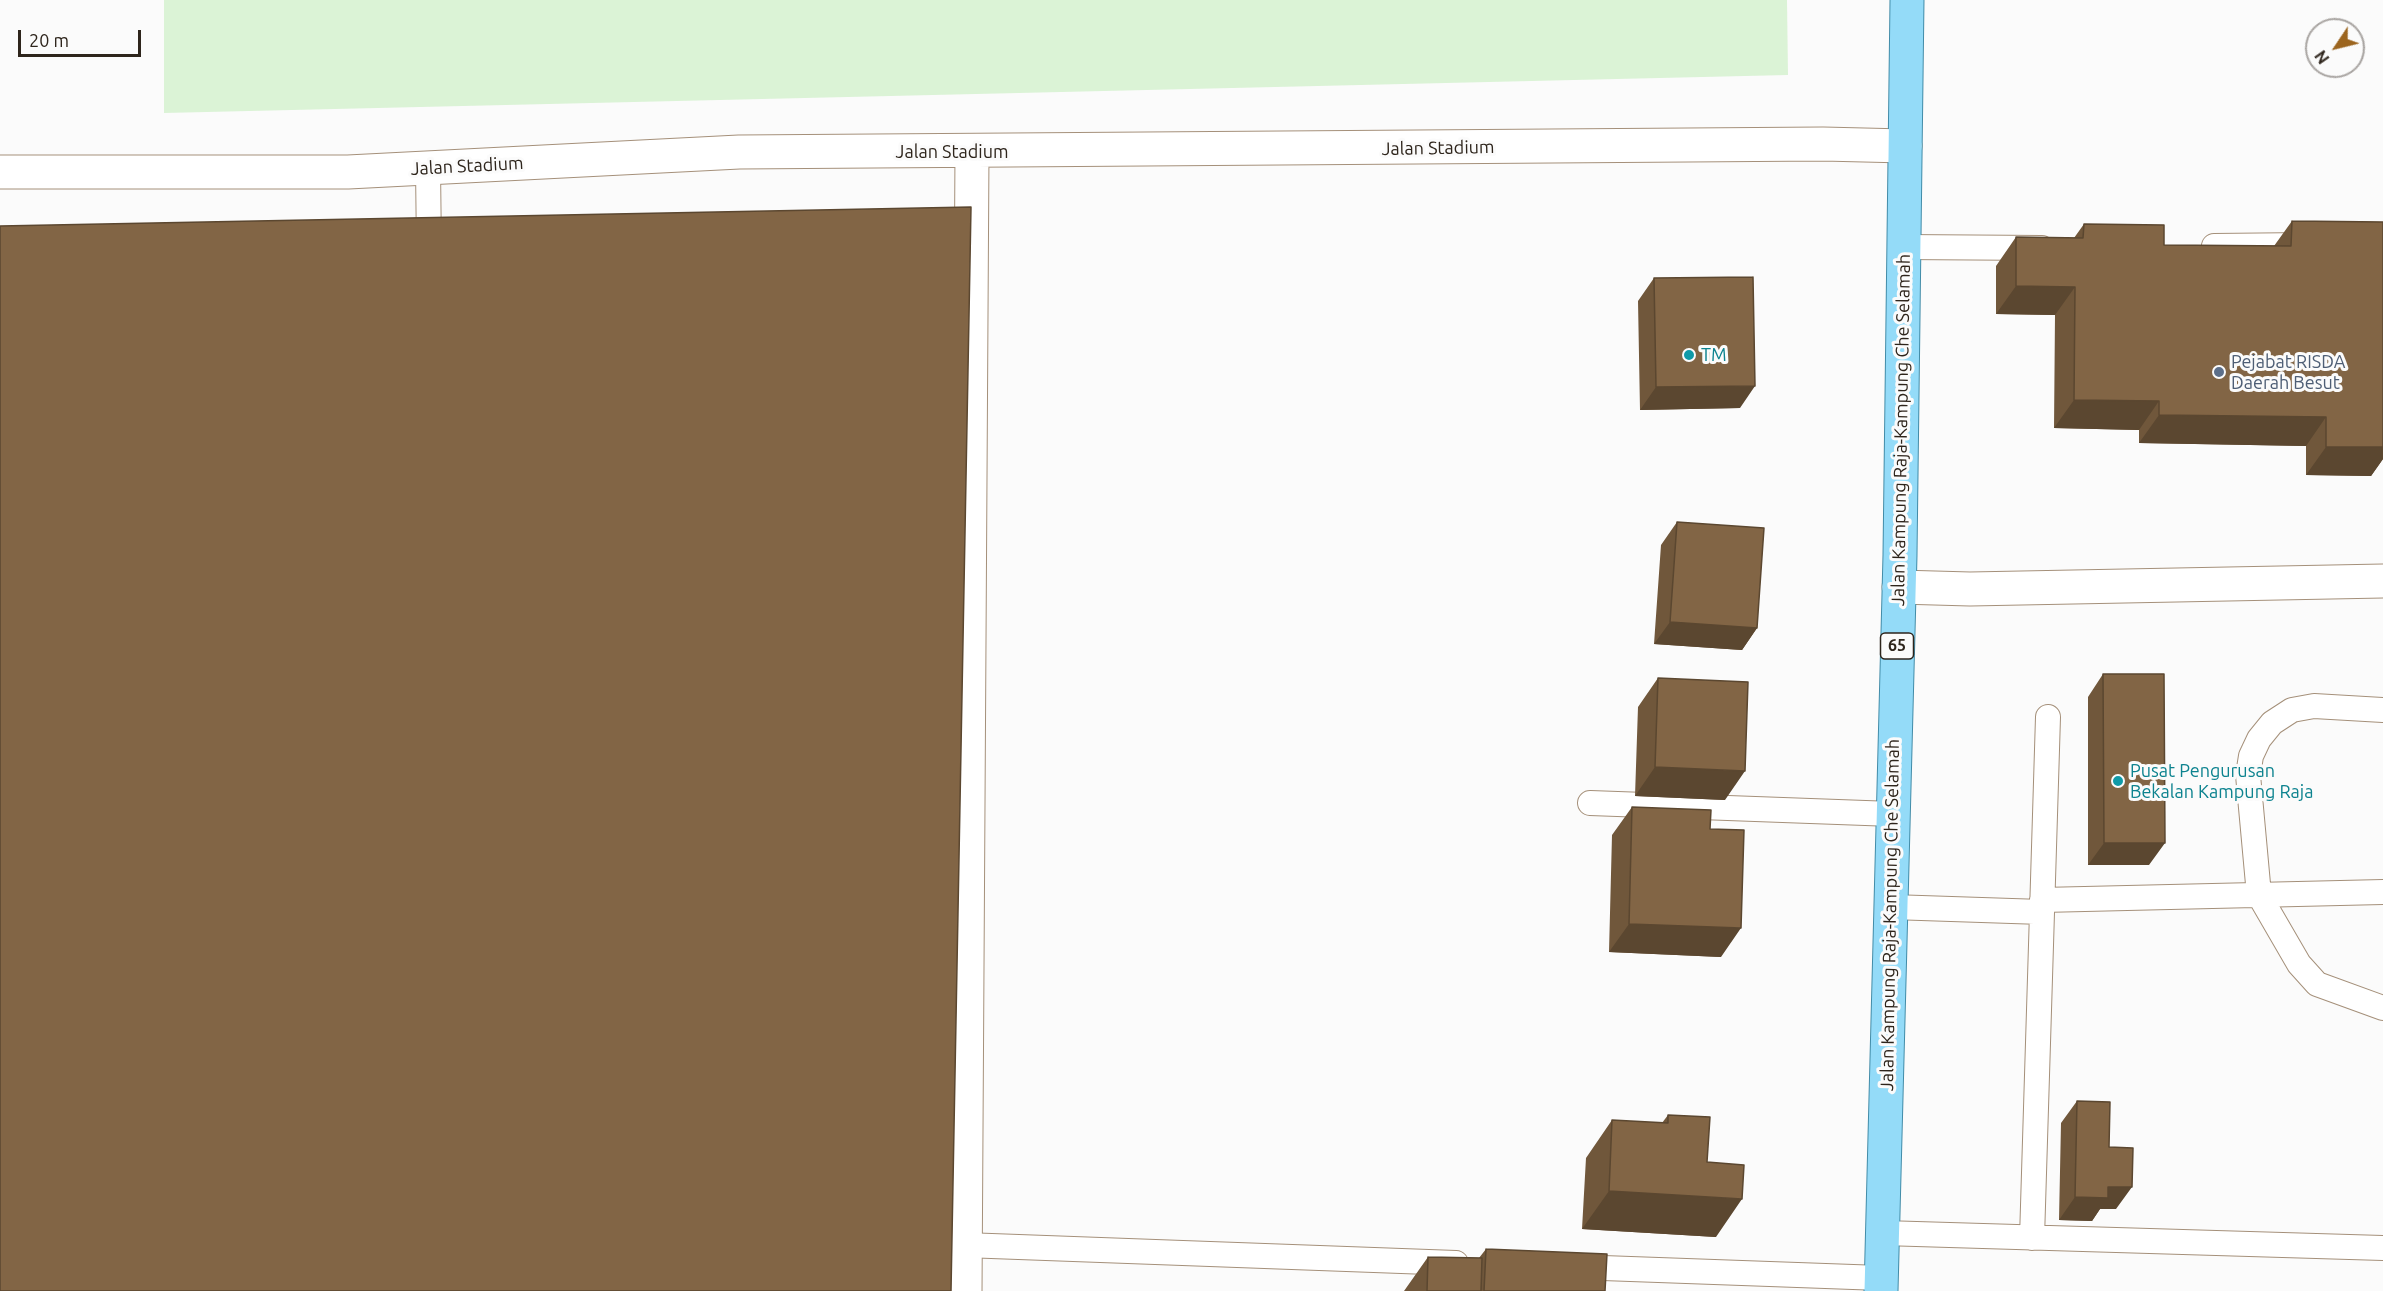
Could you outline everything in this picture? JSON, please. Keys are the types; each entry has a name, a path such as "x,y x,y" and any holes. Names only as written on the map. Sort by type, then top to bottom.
{"main road":[{"name":"Jalan Kampung Raja-Kampung Che Selamah","path":"1881,1285 1899,587 1907,0"}],"street":[{"name":"Jalan Stadium","path":"0,172 348,172 739,152 1823,144 1905,146"},
{"path":"964,1291 956,1224 972,152"},
{"path":"1899,587 1970,589 2383,581"}],"lane":[{"path":"428,168 429,272"},
{"path":"2194,246 2324,245"},
{"path":"1904,247 2065,248"},
{"path":"2383,710 2314,706 2292,710 2272,723 2259,739 2248,775 2259,895 2299,964 2317,984 2383,1008"},
{"path":"2032,1238 2048,717"},
{"path":"1590,803 1893,814"},
{"path":"1891,907 2042,906 2259,895 2383,892"},
{"path":"956,1224 1479,1264"},
{"path":"1883,1233 2383,1248"},
{"path":"1551,1266 1881,1285"}],"green space":[{"path":"164,0 1787,0 1788,75 164,113"}],"building":[{"path":"971,207 951,1291 0,1291 0,226"},
{"name":"Pejabat RISDA Daerah Besut","path":"2292,221 2383,222 2383,447 2326,447 2326,417 2159,415 2159,401 2074,400 2075,287 2016,286 2016,237 2083,238 2084,224 2164,225 2164,245 2291,246"},
{"name":"TM","path":"1753,277 1755,386 1656,387 1654,278"},
{"path":"1677,522 1764,528 1757,628 1670,622"},
{"name":"Pusat Pengurusan Bekalan Kampung Raja","path":"2103,674 2164,674 2165,843 2104,843"},
{"path":"1658,678 1748,682 1745,771 1655,767"},
{"path":"1632,807 1711,810 1710,829 1744,830 1741,928 1629,924"},
{"path":"2077,1101 2110,1102 2109,1147 2133,1148 2132,1187 2108,1187 2108,1198 2075,1197"},
{"path":"1668,1115 1710,1117 1707,1162 1744,1165 1742,1199 1609,1191 1612,1120 1668,1123"},
{"path":"1486,1249 1607,1254 1605,1291 1484,1291"},
{"path":"1428,1257 1482,1258 1481,1291 1427,1291"}],"place":[{"name":"TM","path":"1689,355"},
{"name":"Pejabat RISDA Daerah Besut","path":"2219,372"},
{"name":"Pusat Pengurusan Bekalan Kampung Raja","path":"2118,781"}]}
